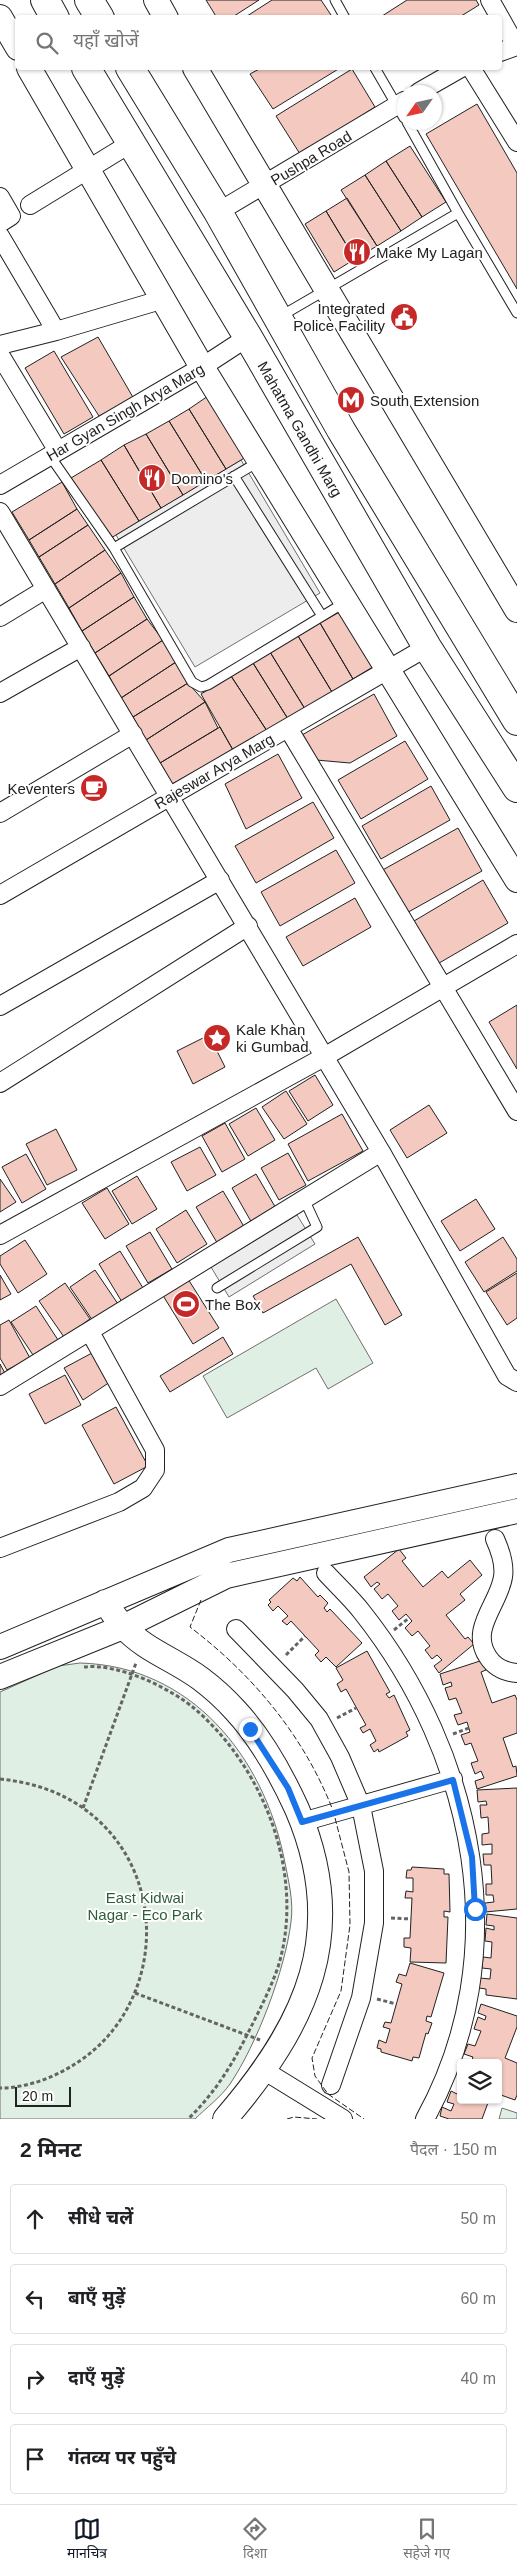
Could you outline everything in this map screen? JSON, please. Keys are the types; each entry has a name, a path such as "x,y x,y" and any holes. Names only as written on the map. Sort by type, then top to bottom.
{"main road":[{"path":"45,0 53,15"},
{"path":"89,0 98,15"},
{"name":"Mahatma Gandhi Marg","path":"87,70 248,337 427,647 517,788"},
{"path":"131,70 218,212 341,430 517,721"}],"street":[{"path":"156,0 164,15"},
{"path":"490,0 497,15"},
{"path":"0,17 15,43"},
{"path":"502,27 511,48"},
{"path":"30,70 202,367 517,880"},
{"path":"196,70 517,610"},
{"path":"431,85 458,70"},
{"path":"472,70 517,142"},
{"name":"Pushpa Road","path":"218,212 397,111"},
{"path":"30,205 131,143"},
{"path":"0,197 11,216 0,223"},
{"path":"0,236 56,331"},
{"path":"0,345 56,331 164,299"},
{"name":"Har Gyan Singh Arya Marg","path":"0,485 202,367 248,337"},
{"path":"0,355 54,453"},
{"path":"0,512 381,1152 507,1376 517,1382"},
{"path":"0,617 46,589"},
{"path":"0,693 80,647"},
{"name":"Rajeswar Arya Marg","path":"0,895 427,647"},
{"path":"288,728 517,1111"},
{"path":"0,813 133,734"},
{"path":"0,1006 220,880"},
{"path":"0,1083 248,926"},
{"path":"0,1234 324,1057 517,944"},
{"path":"0,1386 381,1152"},
{"path":"0,1548 119,1502 143,1488 155,1470 155,1450 90,1332"},
{"path":"0,1647 229,1550 517,1486"},
{"path":"0,1677 123,1627 226,1576 517,1511"},
{"path":"495,1539 500,1550 504,1576 483,1624 481,1638 484,1651 491,1663 502,1670 517,1673"},
{"path":"326,1574 362,1612 399,1665 429,1722 453,1780 472,1857 475,1909 474,1954 468,2004 457,2049 439,2093 425,2119"},
{"path":"106,1602 123,1627 162,1656 201,1679 235,1710 264,1747 288,1788 302,1822 318,1872 321,1920 307,1988 298,2011 280,2046 264,2071 224,2119"},
{"path":"236,1628 275,1667 319,1719 340,1757 361,1806 374,1871 374,1923 361,1998 331,2085"},
{"path":"302,1822 453,1780"},
{"path":"264,2071 343,2119"}],"lane":[{"path":"335,0 343,15"},
{"path":"376,70 397,101"},
{"path":"412,130 517,313"},
{"path":"278,318 458,212"},
{"path":"54,453 114,548 192,682 201,687 347,602"},
{"path":"114,548 260,461"},
{"path":"234,476 322,616"},
{"path":"217,1288 317,1227 304,1199"}],"path":[{"path":"275,1667 305,1636"},
{"path":"83,1808 144,1643"},
{"path":"74,1668 94,1666 131,1675 182,1698 207,1719 244,1765 258,1789 270,1816 286,1897 284,1931 278,1966 263,2004 229,2070 206,2102 188,2119"},
{"path":"0,1779 22,1781 43,1787 83,1808 115,1838 137,1877 143,1898 147,1943 144,1965 135,1993 118,2025 87,2056 48,2078 27,2084 0,2088"},
{"path":"135,1993 247,2036 280,2046"}],"green space":[{"path":"336,1299 373,1363 328,1389 316,1368 227,1418 203,1376"},
{"name":"East Kidwai Nagar - Eco Park","path":"80,1663 120,1668 156,1680 188,1699 216,1723 239,1752 259,1785 274,1820 284,1858 292,1914 288,1941 276,1984 260,2028 240,2068 226,2089 195,2119 0,2119 0,1692 58,1666"},
{"path":"502,2108 517,2113 517,2119 499,2119"}],"shaded area":[{"path":"241,460 320,593 195,667 116,535"},
{"path":"297,1215 315,1244 229,1297 211,1267"}],"building":[{"path":"206,0 259,0 236,15 215,15"},
{"path":"272,0 321,0 331,15 249,15"},
{"path":"407,0 476,0 479,5 463,15 384,15"},
{"path":"257,70 337,70 273,109 250,74"},
{"path":"350,70 353,70 375,107 300,154 276,116"},
{"path":"477,104 517,173 517,289 426,134 433,130 442,130 442,125"},
{"path":"410,146 446,202 422,217 386,161"},
{"path":"386,161 422,217 401,231 365,175"},
{"path":"365,175 401,231 377,246 341,190"},
{"path":"347,198 377,246 355,259 326,211"},
{"path":"326,211 355,259 334,272 305,224"},
{"path":"98,337 134,399 99,416 61,357"},
{"path":"54,351 93,417 64,434 25,368"},
{"path":"211,394 251,454 226,469 189,409"},
{"path":"189,409 226,469 206,481 169,421"},
{"path":"169,421 206,481 183,495 146,434"},
{"path":"146,434 183,495 161,508 124,445"},
{"path":"124,445 161,508 139,521 101,460"},
{"path":"101,460 139,521 111,538 71,478"},
{"path":"62,482 77,509 29,540 12,512"},
{"path":"77,509 88,525 39,557 29,540"},
{"path":"88,525 105,550 55,584 39,557"},
{"path":"105,550 121,573 69,608 55,584"},
{"path":"121,573 134,597 82,631 69,608"},
{"path":"134,597 147,619 95,653 82,631"},
{"path":"343,610 376,665 353,679 320,623"},
{"path":"147,619 163,640 109,676 95,653"},
{"path":"320,623 353,679 332,692 298,636"},
{"path":"298,636 332,692 305,709 270,652"},
{"path":"163,640 176,662 121,698 109,676"},
{"path":"270,652 305,709 288,719 253,663"},
{"path":"176,662 188,683 133,717 121,698"},
{"path":"253,663 288,719 267,731 231,676"},
{"path":"231,676 267,731 233,750 201,694"},
{"path":"188,683 205,702 146,740 133,717"},
{"path":"374,694 397,736 350,763 316,760 302,735"},
{"path":"205,702 218,728 160,763 146,740"},
{"path":"220,727 233,750 172,784 160,763"},
{"path":"405,741 428,779 361,819 338,780"},
{"path":"278,754 302,798 246,829 225,784"},
{"path":"431,786 450,820 381,859 362,826"},
{"path":"313,802 334,838 256,883 235,846"},
{"path":"458,828 482,871 403,915 379,872"},
{"path":"336,850 355,883 280,926 261,892"},
{"path":"483,880 508,923 434,966 409,924"},
{"path":"355,898 371,927 303,966 286,937"},
{"path":"517,1005 517,1069 489,1022"},
{"path":"209,1035 225,1067 193,1084 177,1051"},
{"path":"315,1075 333,1105 308,1121 289,1091"},
{"path":"286,1091 307,1124 284,1139 262,1107"},
{"path":"429,1105 447,1133 407,1158 390,1130"},
{"path":"256,1108 275,1140 248,1156 229,1124"},
{"path":"342,1114 363,1151 308,1181 288,1144"},
{"path":"225,1123 245,1159 222,1172 202,1136"},
{"path":"56,1129 77,1170 47,1185 26,1144"},
{"path":"200,1147 216,1175 187,1191 171,1162"},
{"path":"288,1153 306,1185 279,1200 261,1168"},
{"path":"26,1154 46,1189 22,1203 2,1167"},
{"path":"256,1174 277,1210 253,1225 232,1188"},
{"path":"137,1176 157,1209 132,1224 112,1191"},
{"path":"0,1179 16,1202 0,1212"},
{"path":"107,1188 129,1224 105,1239 82,1203"},
{"path":"223,1191 246,1230 219,1246 196,1207"},
{"path":"476,1199 495,1229 460,1251 441,1221"},
{"path":"186,1210 207,1244 177,1263 156,1229"},
{"path":"150,1232 172,1269 148,1283 126,1246"},
{"path":"358,1237 402,1315 385,1325 351,1264 263,1313 253,1296"},
{"path":"503,1237 517,1259 517,1271 484,1292 465,1262"},
{"path":"25,1240 47,1274 18,1293 0,1264 0,1256"},
{"path":"120,1251 143,1288 122,1302 99,1264"},
{"path":"95,1270 118,1304 93,1321 70,1287"},
{"path":"517,1273 517,1318 507,1325 486,1292"},
{"path":"0,1275 11,1294 0,1300"},
{"path":"188,1279 219,1328 193,1344 162,1294"},
{"path":"65,1283 90,1319 64,1337 39,1301"},
{"path":"36,1306 60,1343 35,1358 11,1322"},
{"path":"9,1320 30,1358 7,1370 0,1358 0,1325"},
{"path":"223,1337 233,1354 170,1392 160,1376"},
{"path":"92,1353 110,1382 83,1400 64,1368"},
{"path":"0,1364 7,1377 0,1381"},
{"path":"65,1375 81,1405 45,1424 29,1394"},
{"path":"116,1407 148,1466 114,1484 82,1425"},
{"path":"399,1549 406,1558 402,1561 423,1587 442,1571 448,1578 470,1560 482,1575 460,1594 465,1600 446,1615 465,1639 468,1637 474,1644 439,1673 434,1666 442,1660 437,1655 432,1659 425,1650 430,1646 418,1631 412,1636 405,1628 412,1621 406,1614 399,1620 392,1611 398,1606 388,1594 382,1599 374,1589 380,1584 377,1582 371,1587 364,1577"},
{"path":"300,1577 318,1597 320,1595 328,1603 324,1608 327,1612 330,1609 362,1643 336,1667 326,1657 321,1662 315,1655 319,1651 291,1621 287,1625 282,1621 288,1616 278,1606 273,1611 268,1605 271,1602 269,1600 293,1578 297,1581"},
{"path":"367,1651 390,1692 386,1694 389,1698 394,1695 410,1730 406,1732 408,1736 379,1752 378,1749 374,1752 370,1745 376,1741 370,1729 363,1733 360,1728 366,1725 346,1689 341,1692 337,1684 343,1680 336,1668"},
{"path":"483,1660 486,1670 481,1672 492,1703 515,1695 517,1700 517,1733 503,1738 513,1767 516,1766 517,1776 477,1789 475,1781 484,1778 481,1771 475,1774 471,1763 478,1761 471,1743 465,1745 461,1735 470,1732 467,1722 458,1725 454,1715 462,1713 456,1698 449,1700 445,1688 452,1686 451,1682 443,1685 440,1674"},
{"path":"517,1788 517,1909 485,1912 485,1903 494,1902 493,1895 486,1895 486,1884 492,1884 491,1865 484,1865 483,1854 492,1854 492,1844 482,1845 482,1834 489,1833 488,1817 481,1818 480,1805 487,1805 486,1801 478,1802 477,1790"},
{"path":"412,1867 444,1869 444,1874 449,1874 450,1912 444,1911 444,1917 448,1917 446,1963 410,1962 411,1948 404,1947 404,1938 410,1938 412,1898 405,1898 406,1891 413,1892 413,1878 406,1878 407,1870 411,1870"},
{"path":"487,1914 517,1918 517,1999 486,1995 486,1989 479,1988 480,1978 490,1979 491,1969 482,1968 483,1957 491,1958 492,1942 485,1941 486,1928 494,1930 494,1926 486,1925"},
{"path":"410,1963 444,1973 431,2017 427,2016 426,2021 432,2023 428,2034 426,2033 419,2058 413,2057 412,2061 381,2052 381,2049 377,2048 379,2040 386,2043 390,2029 383,2027 385,2022 391,2023 402,1984 396,1982 399,1974 406,1976"},
{"path":"481,2004 517,2016 517,2027 505,2058 517,2063 517,2095 515,2100 502,2095 502,2059 472,2059 473,2057 464,2054 468,2044 475,2046 481,2031 474,2029 478,2017 485,2020 486,2016 478,2013"},
{"path":"451,2091 457,2094 457,2104 488,2104 482,2119 449,2119 440,2116 442,2107 451,2111 454,2104 447,2102"}],"fence":[{"path":"201,1600 190,1627 235,1665 274,1708 306,1756 332,1808"},
{"path":"335,1818 349,1872 350,1925 341,1991 312,2058 315,2076 328,2094 364,2119"},
{"path":"287,2119 294,2117 317,2119"}],"place":[{"name":"Make My Lagan","path":"357,252"},
{"name":"Integrated Police Facility","path":"404,317"},
{"name":"South Extension","path":"351,400"},
{"name":"Domino's","path":"152,478"},
{"name":"Keventers","path":"94,788"},
{"name":"Kale Khan ki Gumbad","path":"217,1038"},
{"name":"The Box","path":"186,1304"}],"route":[{"path":"250,1729 264,1747 288,1788 302,1822 453,1780 464,1817 472,1857 475,1909"}]}
